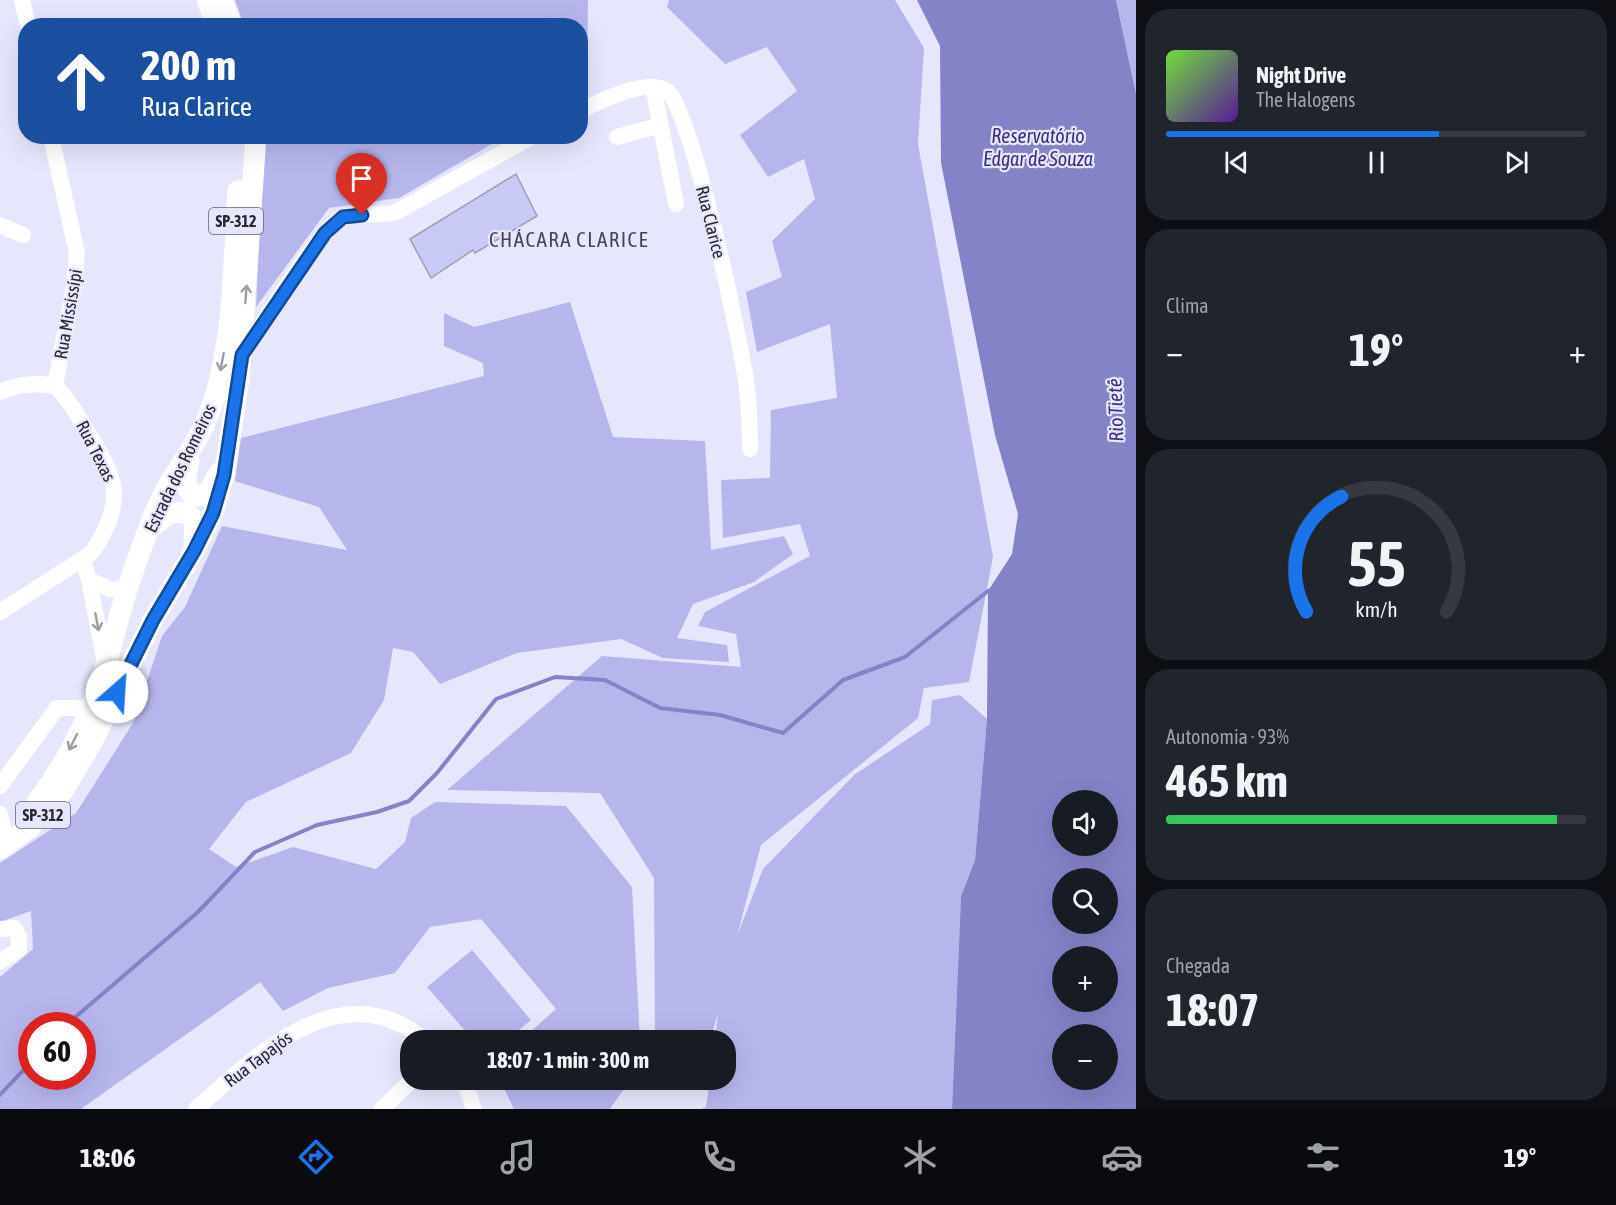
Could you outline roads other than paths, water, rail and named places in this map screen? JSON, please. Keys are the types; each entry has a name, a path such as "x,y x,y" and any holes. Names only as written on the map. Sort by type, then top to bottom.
{"main road":[{"path":"207,0 214,18"},
{"path":"222,0 229,18"},
{"name":"Estrada dos Romeiros","path":"1,832 37,802 52,782 90,708 149,529 163,496 191,449 213,403 224,352 241,144"},
{"name":"Estrada dos Romeiros","path":"1,832 30,828 63,791 91,744 153,620 194,551 213,513 227,456 242,355 255,144"},
{"path":"191,449 185,484 192,494 199,496 209,492 227,456"},
{"path":"149,529 170,513 186,512 195,521 194,551"}],"street":[{"path":"22,0 26,18"},
{"path":"588,108 620,94 653,87 676,204"},
{"name":"Rua Clarice","path":"653,87 667,91 677,105 708,204 746,378 750,449"},
{"path":"617,137 661,125"},
{"name":"Rua Mississípi","path":"53,144 77,253 74,286 55,386"},
{"path":"242,355 314,246 334,223 353,215 380,216 396,212 519,144"},
{"path":"0,225 23,236"},
{"path":"0,392 27,384 55,386"},
{"name":"Rua Texas","path":"0,612 83,561 94,549 111,518 116,503 115,488 108,466 78,416 55,386"},
{"path":"83,561 106,664"},
{"path":"89,580 110,589 127,590"},
{"path":"0,786 57,708 90,708"},
{"path":"0,929 14,928 20,936 19,949 0,962"},
{"name":"Rua Tapajós","path":"196,1109 274,1042 290,1032 340,1016 380,1015 409,1026 414,1030"},
{"path":"382,1109 402,1090"},
{"path":"467,1090 474,1109"}],"water":[{"name":"Reservatório Edgar de Souza","path":"917,0 1116,0 1136,94 1136,1109 952,1109 961,896 975,860 987,719 988,591 1012,554 1018,514 995,435 941,163 940,46"}],"waterway":[{"path":"81,1012 198,912 255,852 317,825 377,812 409,801 437,773 496,699 555,677 605,680 660,708 720,715 783,733 843,680 905,657 992,590"},
{"path":"0,1095 18,1076"}],"district":[{"name":"CHÁCARA CLARICE","path":"569,239"}],"water label":[{"name":"Rio Tietê","path":"1115,410"}]}
